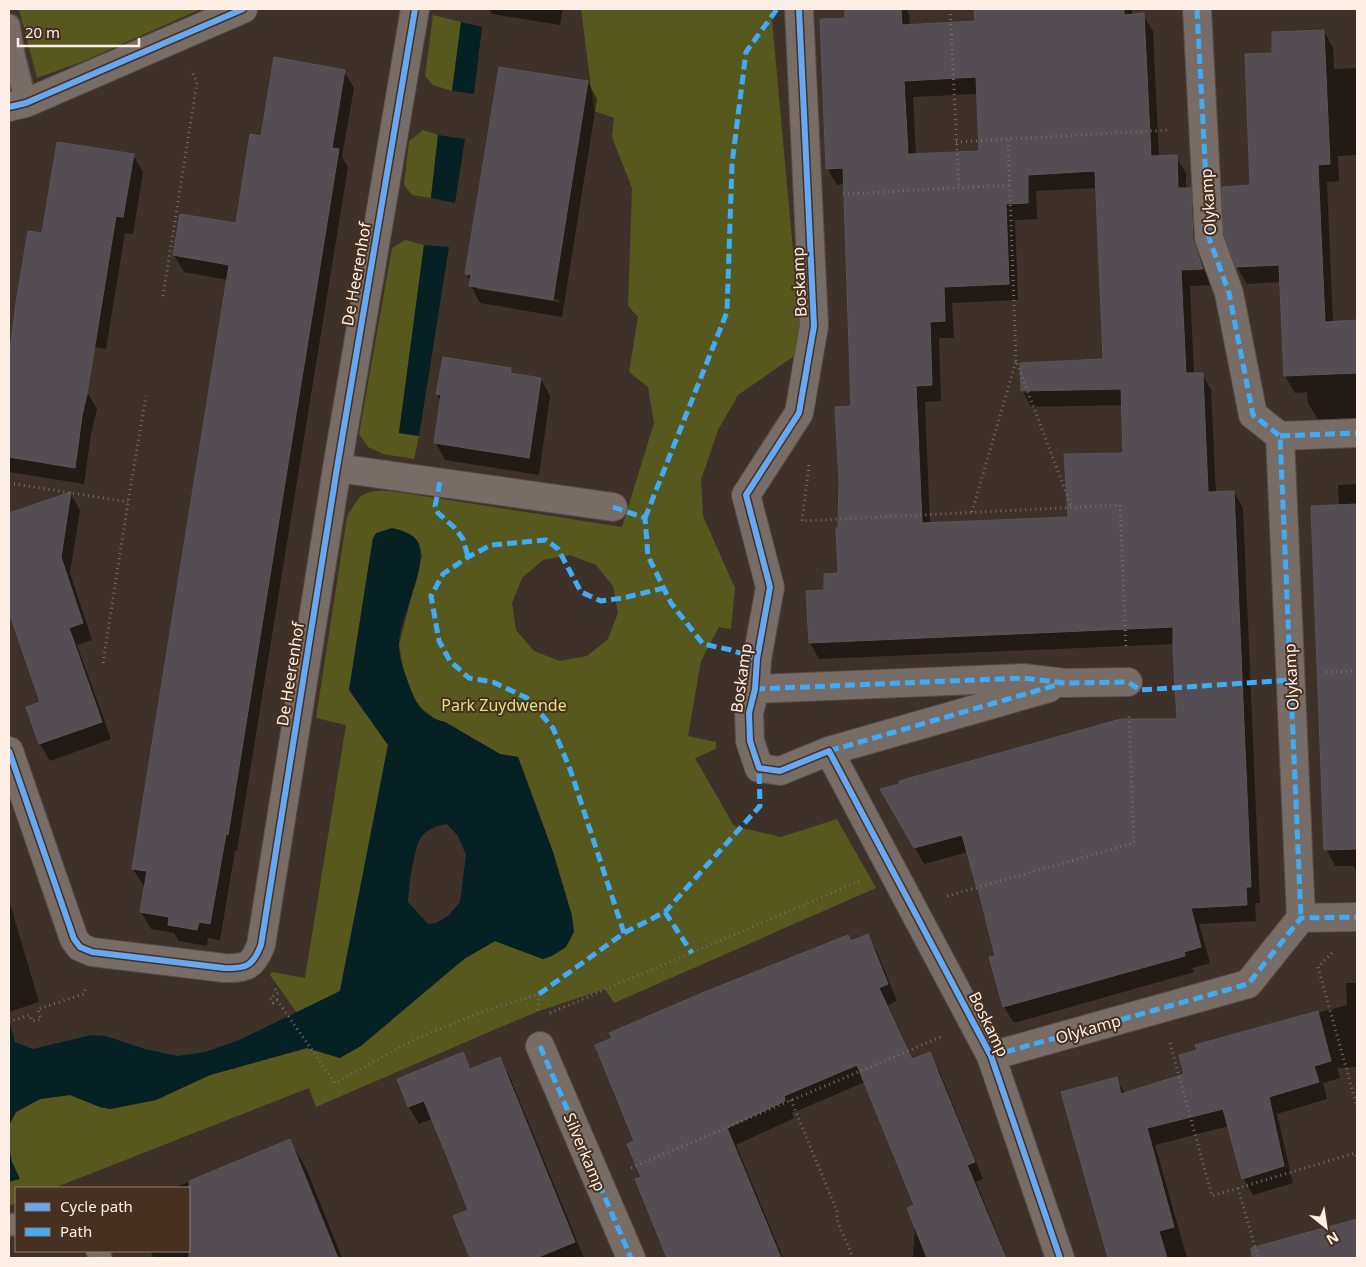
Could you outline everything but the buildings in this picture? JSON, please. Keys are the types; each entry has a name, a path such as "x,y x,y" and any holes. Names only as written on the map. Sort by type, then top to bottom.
{"street":[{"path":"18,105 243,9"},
{"name":"De Heerenhof","path":"9,751 74,939 80,947 92,952 224,968 239,969 250,964 257,955 261,945 337,468 415,9"},
{"name":"Boskamp","path":"799,9 814,326 799,413 746,495 770,587 757,659 755,689 749,713 750,741 759,768 780,771 830,751 1064,683"},
{"name":"Olykamp","path":"991,1056 1248,984 1301,918 1280,436 1253,415 1229,293 1209,238 1197,9"},
{"path":"1280,436 1357,434"},
{"path":"337,468 613,507"},
{"name":"Boskamp","path":"755,689 1023,678 1064,683 1128,682"},
{"name":"Boskamp","path":"830,751 890,868 913,906 991,1056 1060,1258"},
{"path":"1301,918 1344,917"},
{"name":"Silverkamp","path":"540,1046 631,1258"}],"lane":[{"path":"9,25 14,54 18,105"}],"path":[{"path":"950,9 959,188"},
{"path":"162,296 197,82 176,38"},
{"path":"956,142 1203,128"},
{"path":"972,512 1016,361 1008,139"},
{"path":"808,196 1010,185"},
{"path":"1016,361 1072,508"},
{"path":"103,663 146,396"},
{"path":"9,483 128,502"},
{"path":"538,1018 890,868"},
{"path":"1344,917 1332,952 1318,967 1357,1107"},
{"path":"9,1022 30,1015 32,1021 41,1019 38,1009 84,994 87,979"},
{"path":"273,986 278,993 270,998 273,1003 277,1000 335,1083 417,1038 488,1010 539,994 536,1036 540,1046"},
{"path":"1161,1008 1212,1196 1355,1153 1357,1159"},
{"path":"598,1182 974,1023"},
{"path":"791,1100 837,1211 837,1220 852,1258"},
{"path":"1238,1188 1258,1258"}],"green space":[{"path":"19,9 201,9 84,61 37,78"},
{"name":"Park Zuydwende","path":"581,9 771,9 795,272 805,293 797,354 738,395 718,430 701,480 703,516 735,588 731,629 719,627 701,661 688,736 716,742 716,749 695,758 734,826 781,837 837,819 876,888 614,1003 605,989 539,1011 316,1107 309,1088 57,1187 15,1187 15,1203 9,1206 9,1182 19,1178 12,1162 9,1148 9,1125 16,1112 40,1099 70,1095 110,1109 156,1100 210,1075 307,1048 340,1058 464,959 495,941 543,959 572,916 553,852 518,757 500,754 445,722 437,720 416,704 404,672 399,645 422,556 420,549 373,538 349,690 388,745 340,991 297,1013 270,975 272,972 305,978 346,725 316,718 347,517 358,499 369,492 390,491 622,527 654,423 648,387 629,372 638,317 628,306 632,188 612,137 614,118 594,111","holes":["570,555 596,565 613,586 618,613 608,639 587,656 560,661 534,651 516,630 512,603 522,578 543,560"]},
{"path":"433,15 461,22 452,91 433,85 425,76"},
{"path":"423,130 438,135 431,198 412,195 404,185 409,141"},
{"path":"405,240 424,245 399,433 419,436 414,459 383,454 368,447 359,434 392,248"}],"water":[{"path":"461,22 482,27 474,94 452,91"},
{"path":"438,135 465,139 455,203 431,198"},
{"path":"424,245 449,247 419,436 399,433"},
{"path":"392,528 406,532 416,539 421,552 417,578 403,622 399,646 403,668 416,702 433,718 445,722 500,754 518,757 553,852 572,916 574,932 566,947 552,956 543,959 495,941 464,959 361,1046 340,1058 307,1048 210,1075 156,1100 110,1109 70,1095 40,1099 16,1112 9,1125 9,1020 15,1042 33,1049 91,1035 106,1036 145,1049 177,1056 205,1052 239,1040 340,991 388,745 349,690 373,538 376,533","holes":["447,824 458,836 466,855 460,902 448,916 436,923 428,924 408,902 415,853 420,839 432,828"]},
{"path":"9,1148 12,1162 20,1179 9,1182"}],"marked path":[{"path":"645,518 727,312 732,164 746,52 777,9"},
{"path":"1197,9 1209,238 1229,293 1253,415 1280,436 1301,918"},
{"path":"1280,436 1357,433"},
{"path":"440,482 435,506 438,513 455,528 463,539 468,557"},
{"path":"613,507 645,518 648,556 671,603 703,644 731,650 757,659"},
{"path":"624,933 570,769 553,728 527,698 493,682 469,678 450,661 439,641 431,596 443,574 468,557 491,545 546,540 558,549 581,592 601,601 623,598 664,588"},
{"path":"755,689 1023,678 1065,683 1128,682 1140,690 1291,680"},
{"path":"829,751 1060,684"},
{"path":"539,994 624,933 665,912 760,806 759,768"},
{"path":"665,912 692,953"},
{"path":"991,1056 1248,984 1301,918 1357,917"},
{"path":"540,1046 631,1258"}],"cycle path":[{"path":"9,107 26,103 243,9"},
{"path":"9,751 74,939 80,947 92,952 224,968 243,967 252,962 261,945 337,468 415,9"},
{"path":"799,9 814,326 799,413 746,495 770,587 757,659 755,689 749,713 750,741 759,768 780,771 829,751 991,1056 1060,1258"}]}
